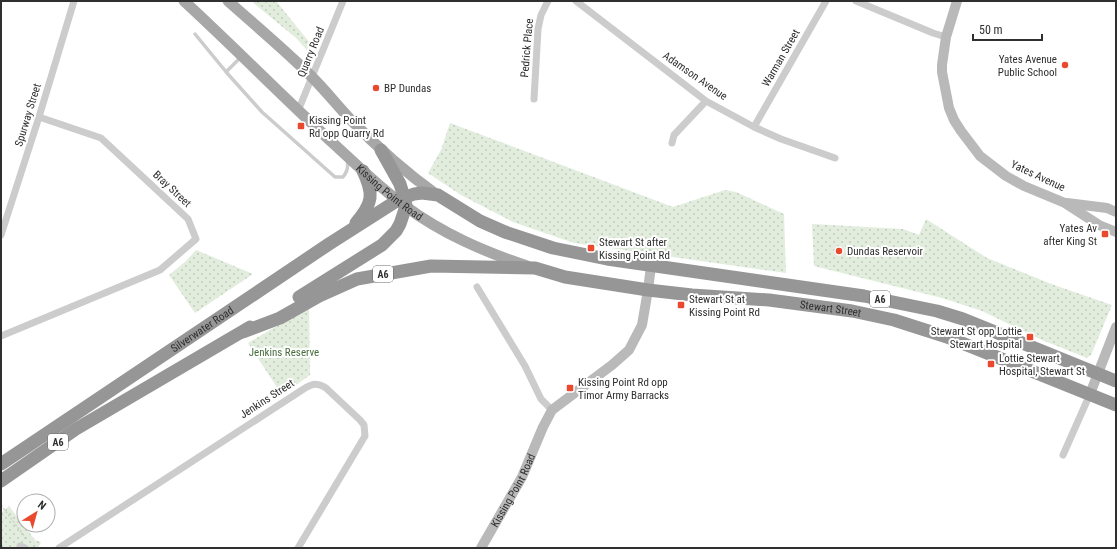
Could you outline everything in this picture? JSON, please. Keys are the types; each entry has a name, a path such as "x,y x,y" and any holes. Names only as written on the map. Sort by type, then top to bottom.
{"highway":[{"path":"381,150 400,184 402,201"},
{"path":"348,232 364,214 369,205 371,190 363,171"},
{"name":"Silverwater Road","path":"1,464 348,232 402,201 422,193 438,196"},
{"name":"A6","path":"438,196 480,221 505,232 553,248 652,266"},
{"name":"Silverwater Road","path":"1,481 76,429 243,332 382,245 396,231 400,224 402,201"},
{"name":"Silverwater Road","path":"243,332 280,318 319,296 358,279 431,266 535,268"},
{"name":"Stewart Street","path":"652,266 864,296 937,311 963,319 1116,381"},
{"name":"Kissing Point Road","path":"535,268 565,277 648,290"},
{"name":"Stewart Street","path":"648,290 692,295 768,300 852,311 886,319 947,337 1116,404"}],"main road":[{"name":"Kissing Point Road","path":"184,1 298,111 363,171 402,201 440,228 473,246 535,268"},
{"path":"228,1 289,55 381,150 412,177 438,196"}],"street":[{"name":"Spurway Street","path":"1,235 74,1"},
{"name":"Quarry Road","path":"298,111 344,1"},
{"name":"Pedrick Place","path":"534,98 538,29 541,15 548,1"},
{"name":"Adamson Avenue","path":"576,1 706,101 754,127 781,139 835,158"},
{"name":"Warman Street","path":"754,127 826,1"},
{"path":"856,1 946,37"},
{"name":"Yates Avenue","path":"957,1 946,37 942,72 949,108 961,131 980,156 1006,176 1024,186 1065,203 1099,225 1116,232"},
{"path":"672,143 674,135 706,101"},
{"name":"Bray Street","path":"1,336 160,270 196,239 188,219 100,138 39,117"},
{"name":"Yates Avenue","path":"1065,203 1107,208 1116,212"},
{"name":"Kissing Point Road","path":"481,548 522,478 543,426 552,410 612,365 629,350 642,325 652,266"},
{"path":"476,288 525,366 541,399 552,410"},
{"path":"1063,455 1090,394 1116,327"},
{"name":"Jenkins Street","path":"59,548 314,383 320,384 326,388 360,420 364,425 365,436 298,548"}],"lane":[{"name":"Kissing Point Road","path":"195,34 226,72 262,112 335,177 343,177 347,172 348,164 344,153"},
{"path":"226,72 241,56"}],"path":[{"path":"1,505 25,537 23,545"}],"green space":[{"path":"251,1 276,1 310,43 307,50 296,38"},
{"path":"450,123 673,207 725,190 736,192 784,214 786,273 574,243 513,222 461,195 428,173 441,150"},
{"path":"926,219 987,258 1054,285 1112,305 1091,355 1087,358 1042,340 982,311 942,298 814,266 812,224 903,229 919,235"},
{"path":"196,250 253,274 195,313 169,275 186,261"},
{"name":"Jenkins Reserve","path":"309,307 310,375 282,395 248,343"},
{"path":"9,506 16,515 16,533 30,533 35,540 41,542 38,548 1,548 1,513"}],"place":[{"name":"Yates Avenue Public School","path":"1065,65"},
{"name":"BP Dundas","path":"376,88"},
{"name":"Kissing Point Rd opp Quarry Rd","path":"301,126"},
{"name":"Yates Av after King St","path":"1105,234"},
{"name":"Stewart St after Kissing Point Rd","path":"591,248"},
{"name":"Dundas Reservoir","path":"839,251"},
{"name":"Stewart St at Kissing Point Rd","path":"681,305"},
{"name":"Stewart St opp Lottie Stewart Hospital","path":"1030,337"},
{"name":"Lottie Stewart Hospital, Stewart St","path":"991,364"},
{"name":"Kissing Point Rd opp Timor Army Barracks","path":"570,388"}]}
